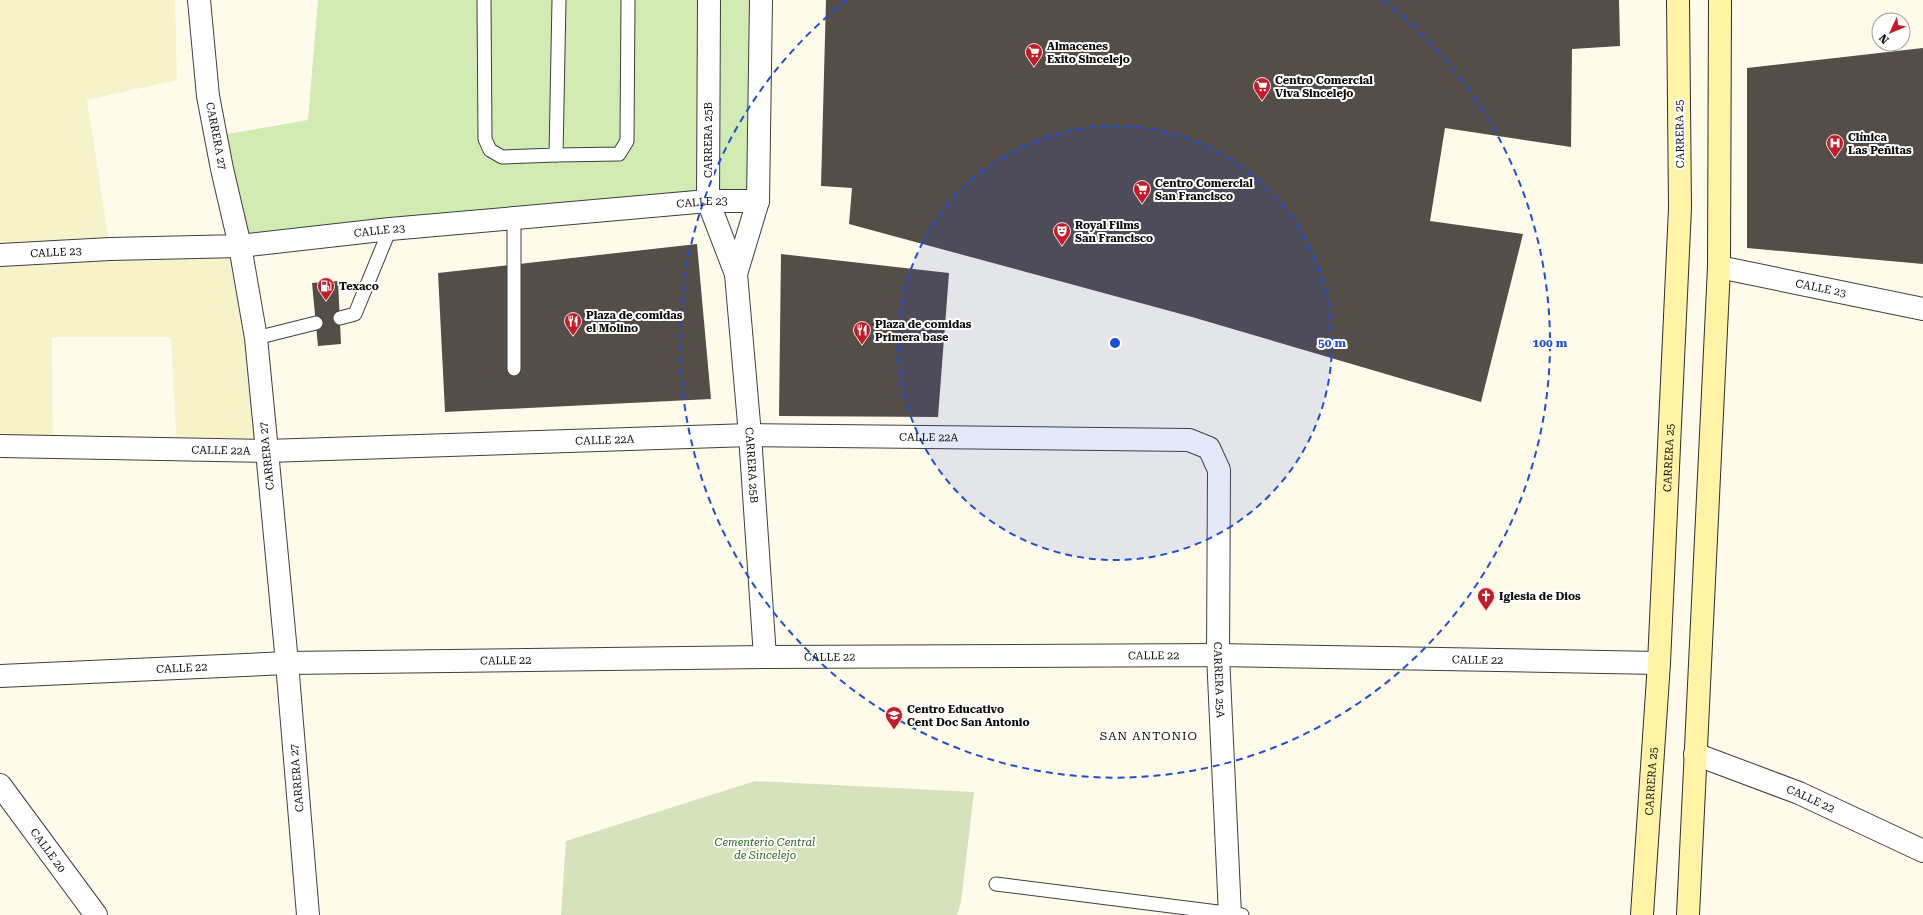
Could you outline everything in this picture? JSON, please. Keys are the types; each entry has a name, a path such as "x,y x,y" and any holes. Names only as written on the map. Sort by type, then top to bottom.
{"main road":[{"name":"CARRERA 25","path":"1642,915 1659,663 1680,208 1678,0"},
{"path":"1688,915 1719,267 1720,0"}],"street":[{"name":"CARRERA 27","path":"199,0 208,96 222,169 240,246 256,338 287,663 308,915"},
{"name":"CARRERA 25B","path":"709,0 708,201 736,274 750,435 765,657"},
{"name":"CARRERA 25B","path":"736,274 758,201 761,0"},
{"name":"CALLE 23","path":"0,255 110,249 240,246 390,229 708,201 758,201"},
{"name":"CALLE 23","path":"1719,267 1923,309"},
{"name":"CALLE 22A","path":"0,446 267,451 750,435 1189,440 1209,448"},
{"name":"CARRERA 25A","path":"1209,448 1219,470 1218,655 1234,914"},
{"name":"CALLE 22","path":"0,676 287,663 765,657 1218,655 1659,663"},
{"name":"CALLE 22","path":"1695,754 1799,792 1923,851"},
{"name":"CALLE 20","path":"0,785 96,915"}],"lane":[{"path":"484,0 485,139 490,150 502,157 618,154 624,148 627,141 628,0"},
{"path":"556,155 559,0"},
{"path":"514,218 514,369"},
{"path":"340,318 355,314 390,229"},
{"path":"256,338 316,323"},
{"path":"996,884 1234,914"}],"shaded area":[{"path":"0,0 175,0 177,80 87,100 110,248 240,246 267,451 177,450 171,337 52,337 53,447 0,446"}],"green space":[{"path":"318,0 761,0 758,201 240,246 216,136 308,120"},
{"name":"Cementerio Central de Sincelejo","path":"755,781 974,792 961,902 957,915 561,915 566,841"}],"building":[{"name":"Centro Comercial San Francisco","path":"826,0 1619,0 1620,46 1572,49 1571,147 1445,128 1430,221 1523,234 1481,402 1192,317 849,224 852,188 821,186"},
{"name":"Clínica Las Peñitas","path":"1923,48 1923,264 1747,248 1747,68 1888,52 1911,52 1911,49"},
{"name":"Plaza de comidas el Molino","path":"697,244 711,399 445,412 438,273"},
{"name":"Plaza de comidas Primera base","path":"781,254 949,273 938,417 779,416"},
{"name":"Texaco","path":"338,281 341,344 318,346 312,283"}],"place":[{"name":"Almacenes Exito Sincelejo","path":"1034,67"},
{"name":"Centro Comercial Viva Sincelejo","path":"1262,101"},
{"name":"Clínica Las Peñitas","path":"1835,158"},
{"name":"Centro Comercial San Francisco","path":"1142,204"},
{"name":"Royal Films San Francisco","path":"1062,246"},
{"name":"Texaco","path":"326,301"},
{"name":"Plaza de comidas el Molino","path":"573,336"},
{"name":"Plaza de comidas Primera base","path":"862,345"},
{"name":"Iglesia de Dios","path":"1486,611"},
{"name":"Centro Educativo Cent Doc San Antonio","path":"894,730"}],"district":[{"name":"SAN ANTONIO","path":"1149,736"}]}
